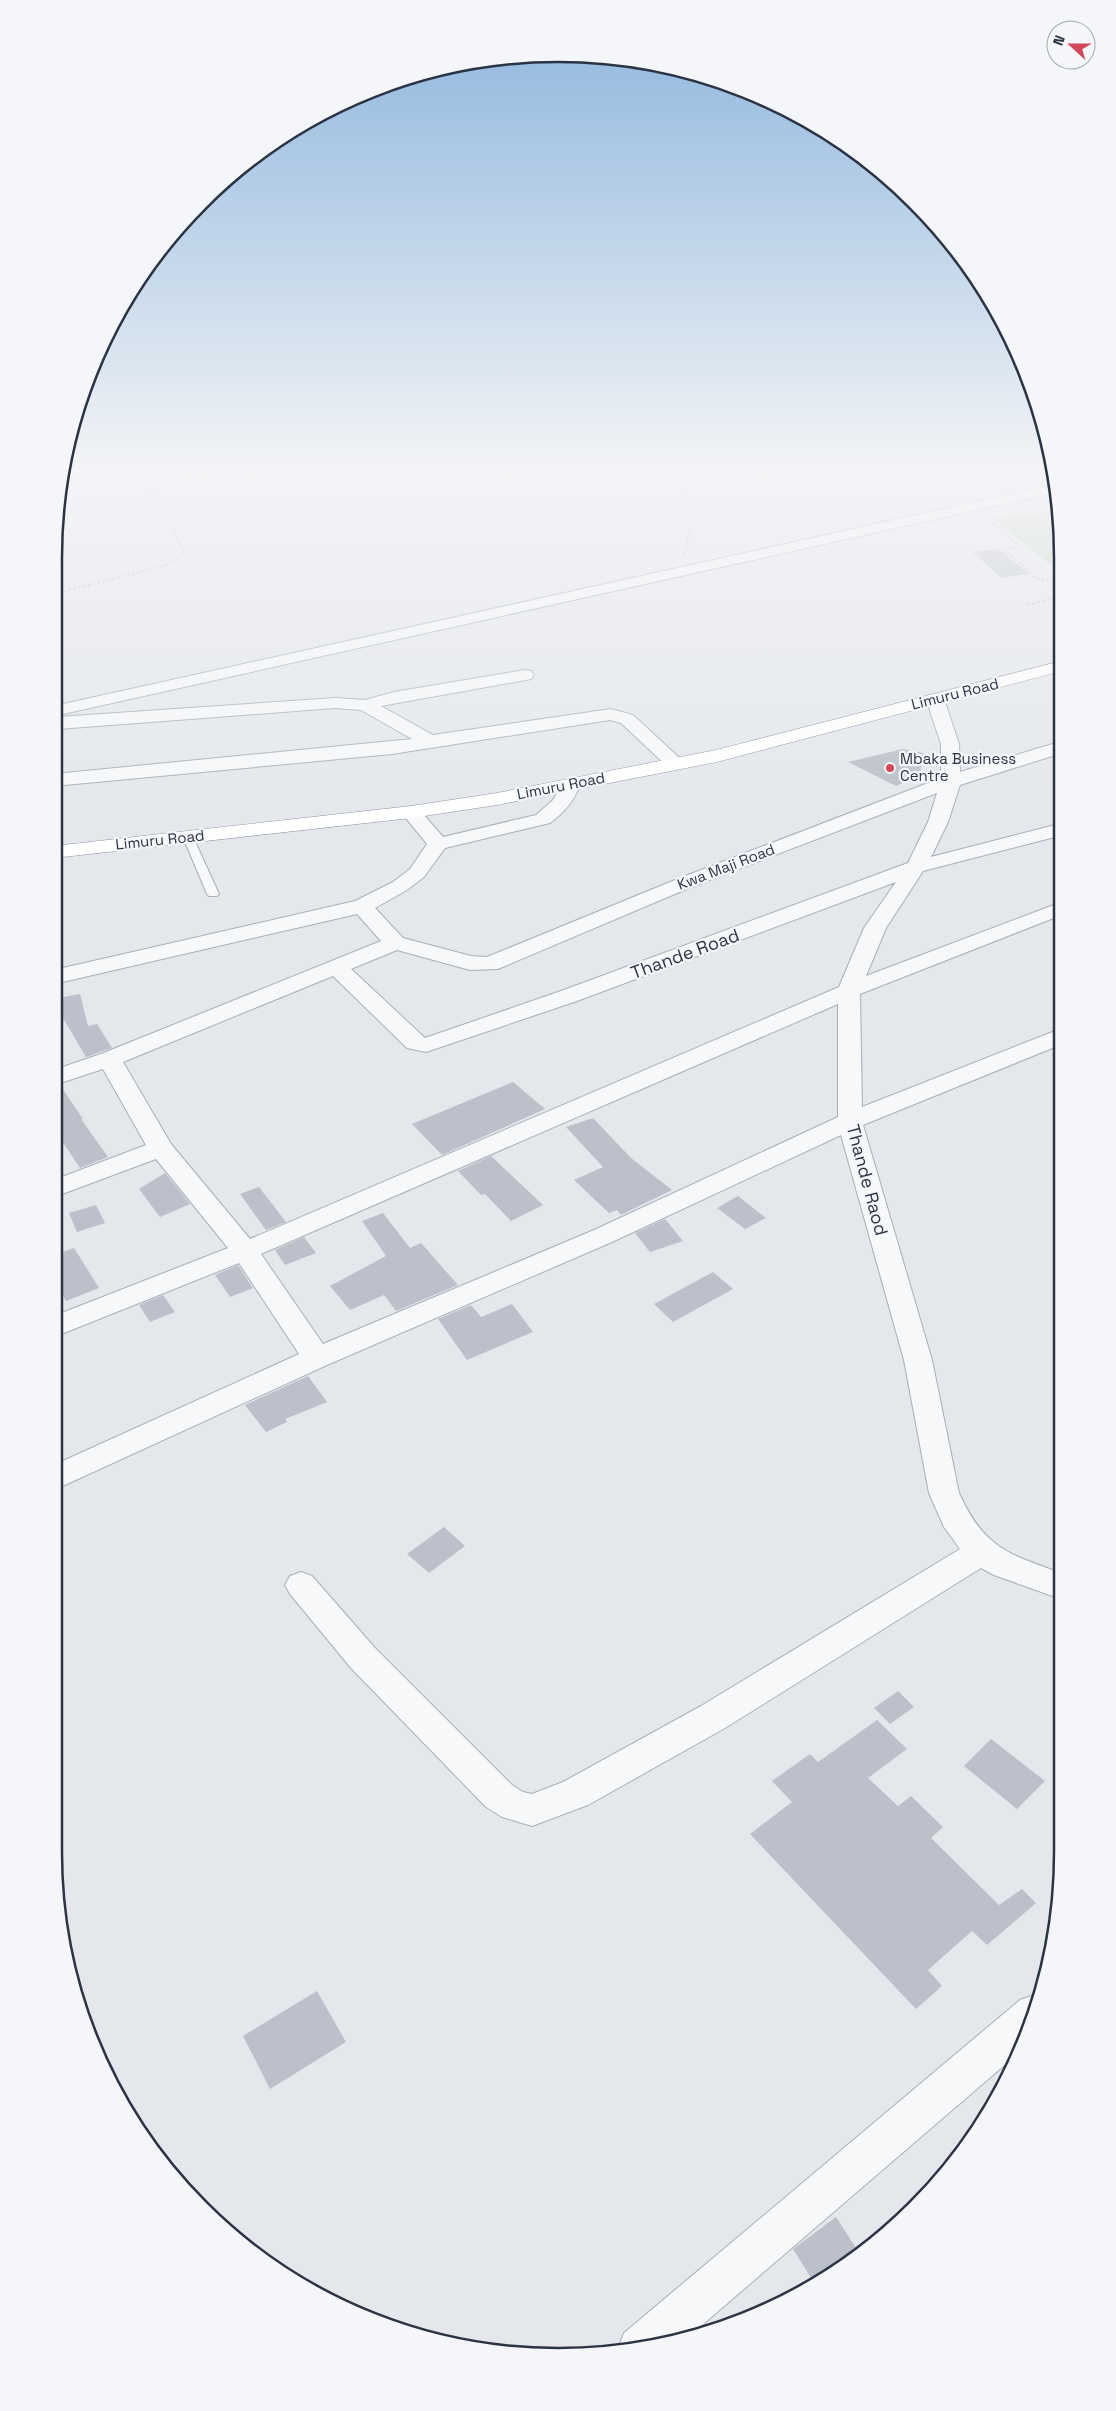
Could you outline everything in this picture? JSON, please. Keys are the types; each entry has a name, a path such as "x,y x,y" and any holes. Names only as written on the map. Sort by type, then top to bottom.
{"highway":[{"name":"Limuru Road","path":"62,851 411,812 570,785 717,756 1054,668"}],"street":[{"path":"62,709 636,583"},
{"path":"62,723 335,702 365,705 394,697 525,674"},
{"name":"Thande Raod","path":"935,699 950,744 951,780 938,822 916,867 875,928 850,991 850,1121 918,1360 944,1493 955,1518 981,1552 1005,1566 1054,1584"},
{"path":"365,705 430,741"},
{"path":"62,779 392,748 611,714 627,719 676,764"},
{"name":"Kwa Maji Road","path":"395,943 470,963 490,964 682,884 951,780 1054,749"},
{"path":"62,975 362,906 400,886 418,873 438,844 542,819 556,810 566,798 570,785"},
{"path":"411,812 438,844"},
{"name":"Thande Road","path":"337,967 415,1043 426,1045 569,996 916,867 1054,831"},
{"path":"62,1075 109,1059 395,943 362,906"},
{"path":"62,1324 245,1251 850,991 1054,911"},
{"path":"62,1474 317,1358 603,1236 850,1121 1054,1038"},
{"path":"109,1059 161,1148 245,1251 317,1358"},
{"path":"62,1186 161,1148"},
{"path":"301,1585 363,1658 500,1796 515,1806 532,1810 575,1794 713,1717 981,1552"},
{"path":"651,2340 1023,2023"}],"lane":[{"path":"188,837 213,894"}],"path":[{"path":"62,592 99,583"},
{"path":"1028,605 1054,598"}],"building":[{"name":"Mbaka Business Centre","path":"903,749 923,753 920,774 896,786 848,762"},
{"path":"80,994 88,1026 97,1024 112,1048 86,1057 62,1016 62,997"},
{"path":"513,1082 545,1109 442,1155 412,1124"},
{"path":"62,1088 108,1157 80,1168 62,1141"},
{"path":"593,1118 631,1158 672,1190 621,1215 617,1210 609,1213 574,1180 603,1167 566,1127"},
{"path":"491,1156 543,1205 511,1221 485,1194 481,1195 458,1171"},
{"path":"165,1173 190,1204 160,1217 139,1189"},
{"path":"259,1187 286,1222 266,1230 240,1194"},
{"path":"738,1196 766,1218 745,1229 717,1208"},
{"path":"96,1205 105,1223 77,1232 69,1213"},
{"path":"383,1213 410,1248 421,1243 458,1285 396,1311 384,1295 350,1310 330,1286 386,1256 362,1221"},
{"path":"665,1219 683,1241 650,1252 635,1233"},
{"path":"304,1237 316,1253 285,1265 275,1250"},
{"path":"74,1248 99,1288 66,1301 62,1294 62,1252"},
{"path":"238,1265 253,1288 230,1297 215,1275"},
{"path":"713,1272 733,1289 673,1322 654,1304"},
{"path":"163,1295 175,1312 150,1322 139,1305"},
{"path":"512,1304 533,1332 467,1360 438,1319 471,1305 481,1317"},
{"path":"308,1376 327,1402 285,1419 287,1422 266,1432 245,1405"},
{"path":"444,1527 465,1546 429,1573 407,1554"},
{"path":"898,1691 914,1707 890,1724 874,1708"},
{"path":"877,1720 907,1749 868,1778 898,1806 911,1796 943,1827 931,1838 999,1905 1022,1889 1036,1903 987,1945 972,1931 928,1970 942,1986 916,2009 750,1834 792,1802 772,1781 810,1754 818,1762"},
{"path":"991,1739 1045,1781 1017,1809 964,1766"},
{"path":"317,1991 346,2042 270,2089 243,2036"},
{"path":"836,2217 856,2248 811,2278 793,2249"}],"place":[{"name":"Mbaka Business Centre","path":"890,768"}]}
